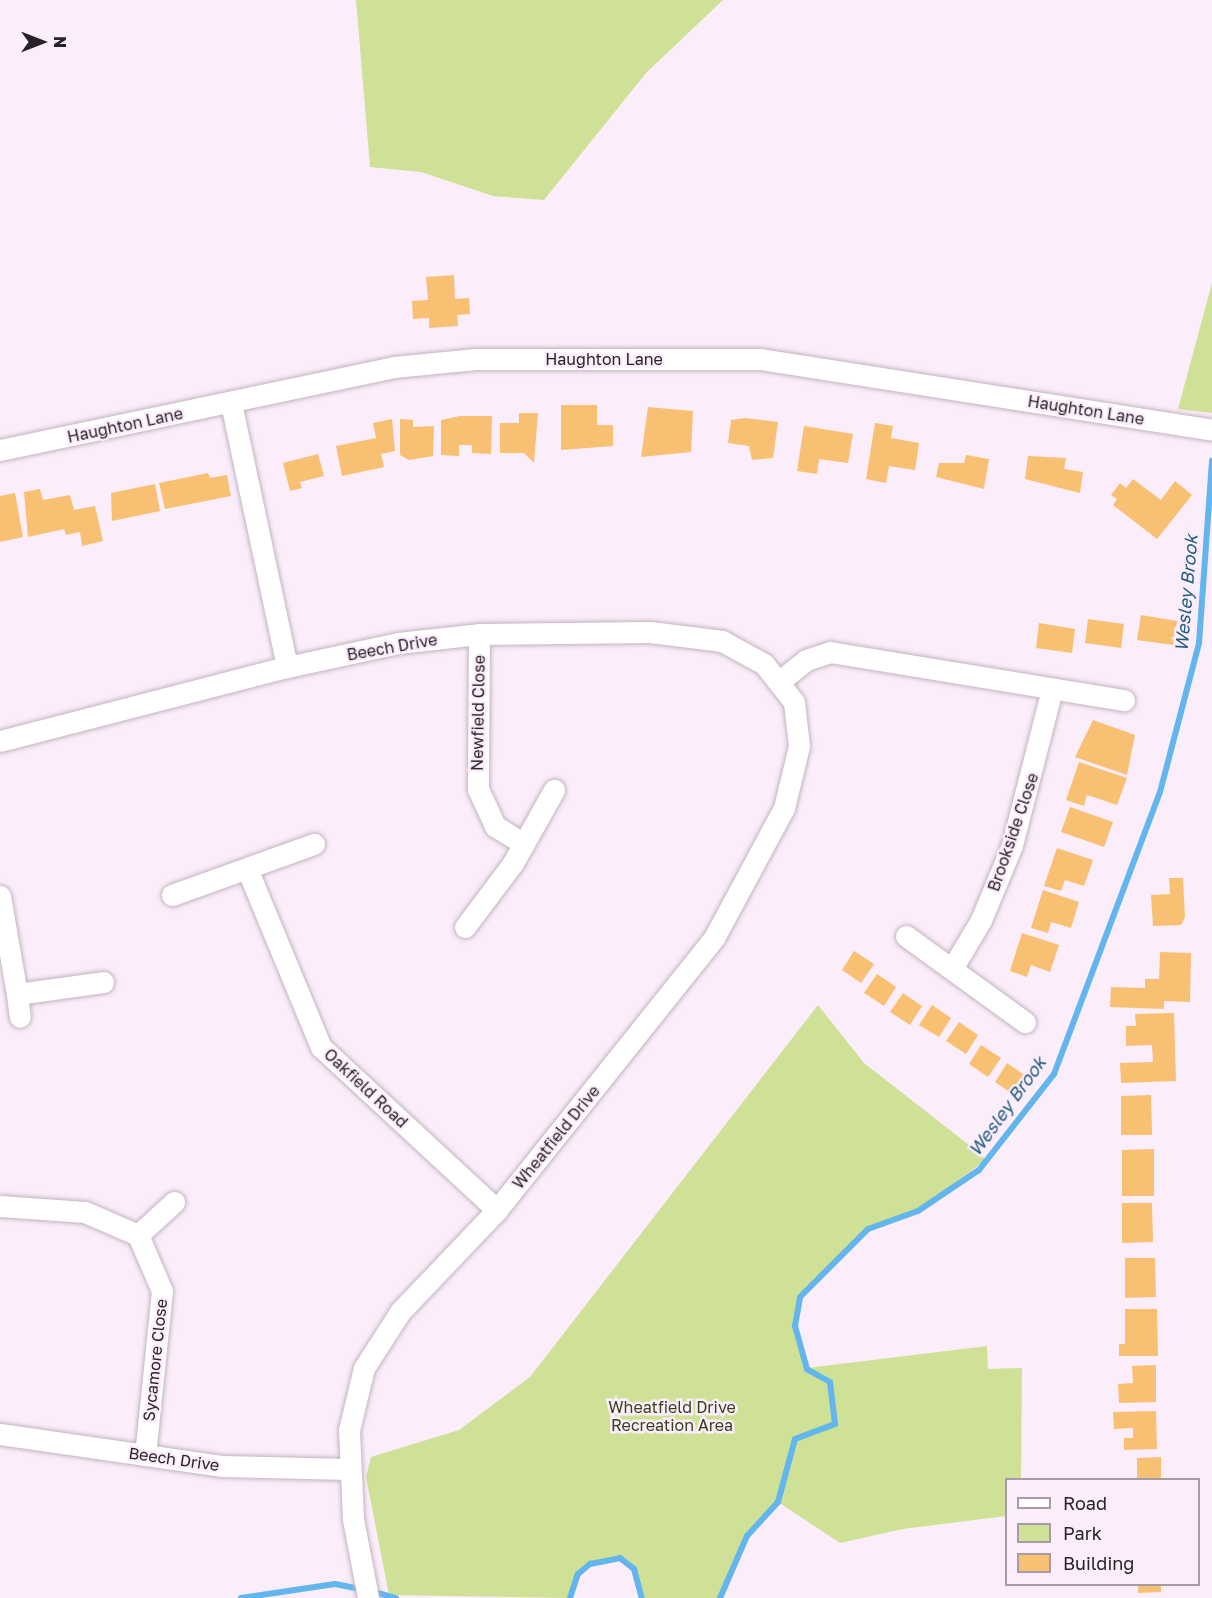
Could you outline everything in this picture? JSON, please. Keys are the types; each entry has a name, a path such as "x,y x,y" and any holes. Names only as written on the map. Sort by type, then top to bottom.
{"street":[{"name":"Haughton Lane","path":"0,450 394,367 476,359 760,359 1209,429"},
{"path":"231,403 287,667"},
{"name":"Beech Drive","path":"0,741 287,667 398,643 479,634 600,630 698,636 743,649 780,681"},
{"name":"Newfield Close","path":"479,634 478,789 495,826 524,844"},
{"path":"780,681 806,660 830,651 1124,700"},
{"name":"Wheatfield Drive","path":"368,1598 350,1469 355,1392 378,1340 497,1210 672,994 744,888 784,808 798,753 799,720 780,681"},
{"name":"Brookside Close","path":"953,967 1012,845 1053,689"},
{"path":"465,927 524,844 554,790"},
{"path":"172,895 248,871 314,844"},
{"name":"Oakfield Road","path":"248,871 321,1047 497,1210"},
{"path":"0,896 20,1017"},
{"path":"906,936 953,967 1025,1022"},
{"path":"17,994 103,982"},
{"path":"0,1206 84,1212 138,1235 174,1202"},
{"name":"Sycamore Close","path":"138,1235 159,1277 162,1302 145,1455"},
{"name":"Beech Drive","path":"0,1434 223,1466 350,1469"}],"green space":[{"path":"356,0 723,0 646,73 544,200 493,196 421,172 370,167"},
{"path":"1212,283 1212,413 1178,409"},
{"name":"Wheatfield Drive Recreation Area","path":"818,1005 864,1063 987,1159 918,1211 868,1229 800,1297 795,1326 807,1368 987,1346 988,1369 1022,1368 1021,1478 1005,1478 1005,1516 903,1529 840,1543 778,1502 747,1536 720,1598 642,1598 633,1569 620,1558 590,1564 578,1574 570,1598 389,1595 366,1477 371,1457 459,1430 530,1377"}],"building":[{"path":"454,275 455,299 469,298 470,314 457,315 458,326 429,328 429,318 413,319 412,301 428,300 426,277"},
{"path":"561,405 597,405 597,425 613,425 613,446 561,450"},
{"path":"648,407 693,411 691,452 641,457"},
{"path":"519,413 538,413 534,463 524,453 500,453 500,423 519,423"},
{"path":"460,416 492,416 491,454 472,453 472,445 459,445 459,456 441,455 441,420"},
{"path":"745,418 778,422 773,458 752,460 749,446 728,443 731,420"},
{"path":"392,419 395,451 381,454 384,467 342,476 336,446 376,438 373,423"},
{"path":"400,419 413,420 413,427 434,426 433,456 409,460 400,455"},
{"path":"875,423 893,426 891,438 919,443 915,470 889,466 886,483 866,479"},
{"path":"804,426 853,434 848,463 819,459 817,474 797,471"},
{"path":"318,454 324,476 300,482 302,488 290,491 283,463"},
{"path":"966,455 989,459 984,489 936,477 939,463 964,463"},
{"path":"1028,456 1066,458 1064,469 1083,472 1080,493 1025,479"},
{"path":"208,473 210,478 227,475 231,496 165,509 159,483"},
{"path":"1133,479 1161,500 1175,481 1192,495 1157,539 1113,505 1117,499 1111,495 1120,483 1126,488"},
{"path":"155,484 160,511 112,521 111,493"},
{"path":"40,489 43,500 70,495 74,510 95,506 103,541 82,546 80,532 66,535 64,529 28,537 24,492"},
{"path":"15,493 23,537 0,542 0,496"},
{"path":"1141,615 1177,621 1173,645 1137,640"},
{"path":"1088,619 1124,624 1121,648 1085,643"},
{"path":"1039,623 1075,629 1072,653 1036,648"},
{"path":"1093,720 1135,735 1127,775 1075,757"},
{"path":"1079,762 1127,778 1117,805 1087,795 1084,806 1066,800"},
{"path":"1070,807 1113,822 1104,847 1061,832"},
{"path":"1057,848 1093,860 1084,886 1065,880 1061,891 1044,886"},
{"path":"1169,878 1183,878 1185,917 1181,925 1153,926 1151,895 1170,894"},
{"path":"1043,890 1079,902 1071,928 1051,922 1048,933 1031,928"},
{"path":"1022,933 1059,945 1050,972 1031,965 1027,977 1010,971"},
{"path":"854,951 874,964 861,983 842,970"},
{"path":"1160,952 1191,953 1190,1002 1164,1001 1164,1009 1110,1007 1111,987 1145,988 1145,979 1159,979"},
{"path":"877,974 896,987 884,1006 864,993"},
{"path":"903,993 922,1006 910,1025 890,1012"},
{"path":"932,1005 951,1018 939,1037 919,1025"},
{"path":"1174,1013 1176,1081 1121,1083 1120,1063 1153,1062 1152,1045 1126,1046 1126,1026 1136,1026 1135,1014"},
{"path":"959,1022 978,1035 966,1054 946,1041"},
{"path":"981,1045 1001,1058 988,1077 969,1064"},
{"path":"1007,1063 1026,1076 1014,1095 995,1082"},
{"path":"1151,1095 1152,1135 1121,1135 1121,1096"},
{"path":"1154,1149 1154,1196 1122,1196 1122,1150"},
{"path":"1122,1203 1152,1203 1153,1242 1122,1243"},
{"path":"1125,1258 1155,1258 1156,1297 1125,1298"},
{"path":"1125,1309 1157,1309 1158,1356 1119,1356 1119,1344 1125,1344"},
{"path":"1156,1365 1156,1402 1119,1403 1118,1384 1133,1383 1132,1366"},
{"path":"1156,1411 1157,1449 1124,1450 1124,1438 1133,1438 1133,1428 1114,1429 1113,1412"},
{"path":"1161,1457 1161,1478 1137,1478 1137,1458"},
{"path":"1138,1586 1161,1586 1161,1592 1138,1593"}],"waterway":[{"name":"Wesley Brook","path":"720,1598 747,1536 778,1502 795,1439 835,1424 830,1382 807,1369 795,1326 800,1297 868,1229 918,1211 979,1170 1054,1074 1160,792 1199,643 1212,460"},
{"name":"Wesley Brook","path":"570,1598 578,1574 590,1564 620,1558 634,1569 642,1598"},
{"name":"Wesley Brook","path":"241,1598 335,1584 361,1589"},
{"name":"Wesley Brook","path":"371,1591 396,1598"}]}
